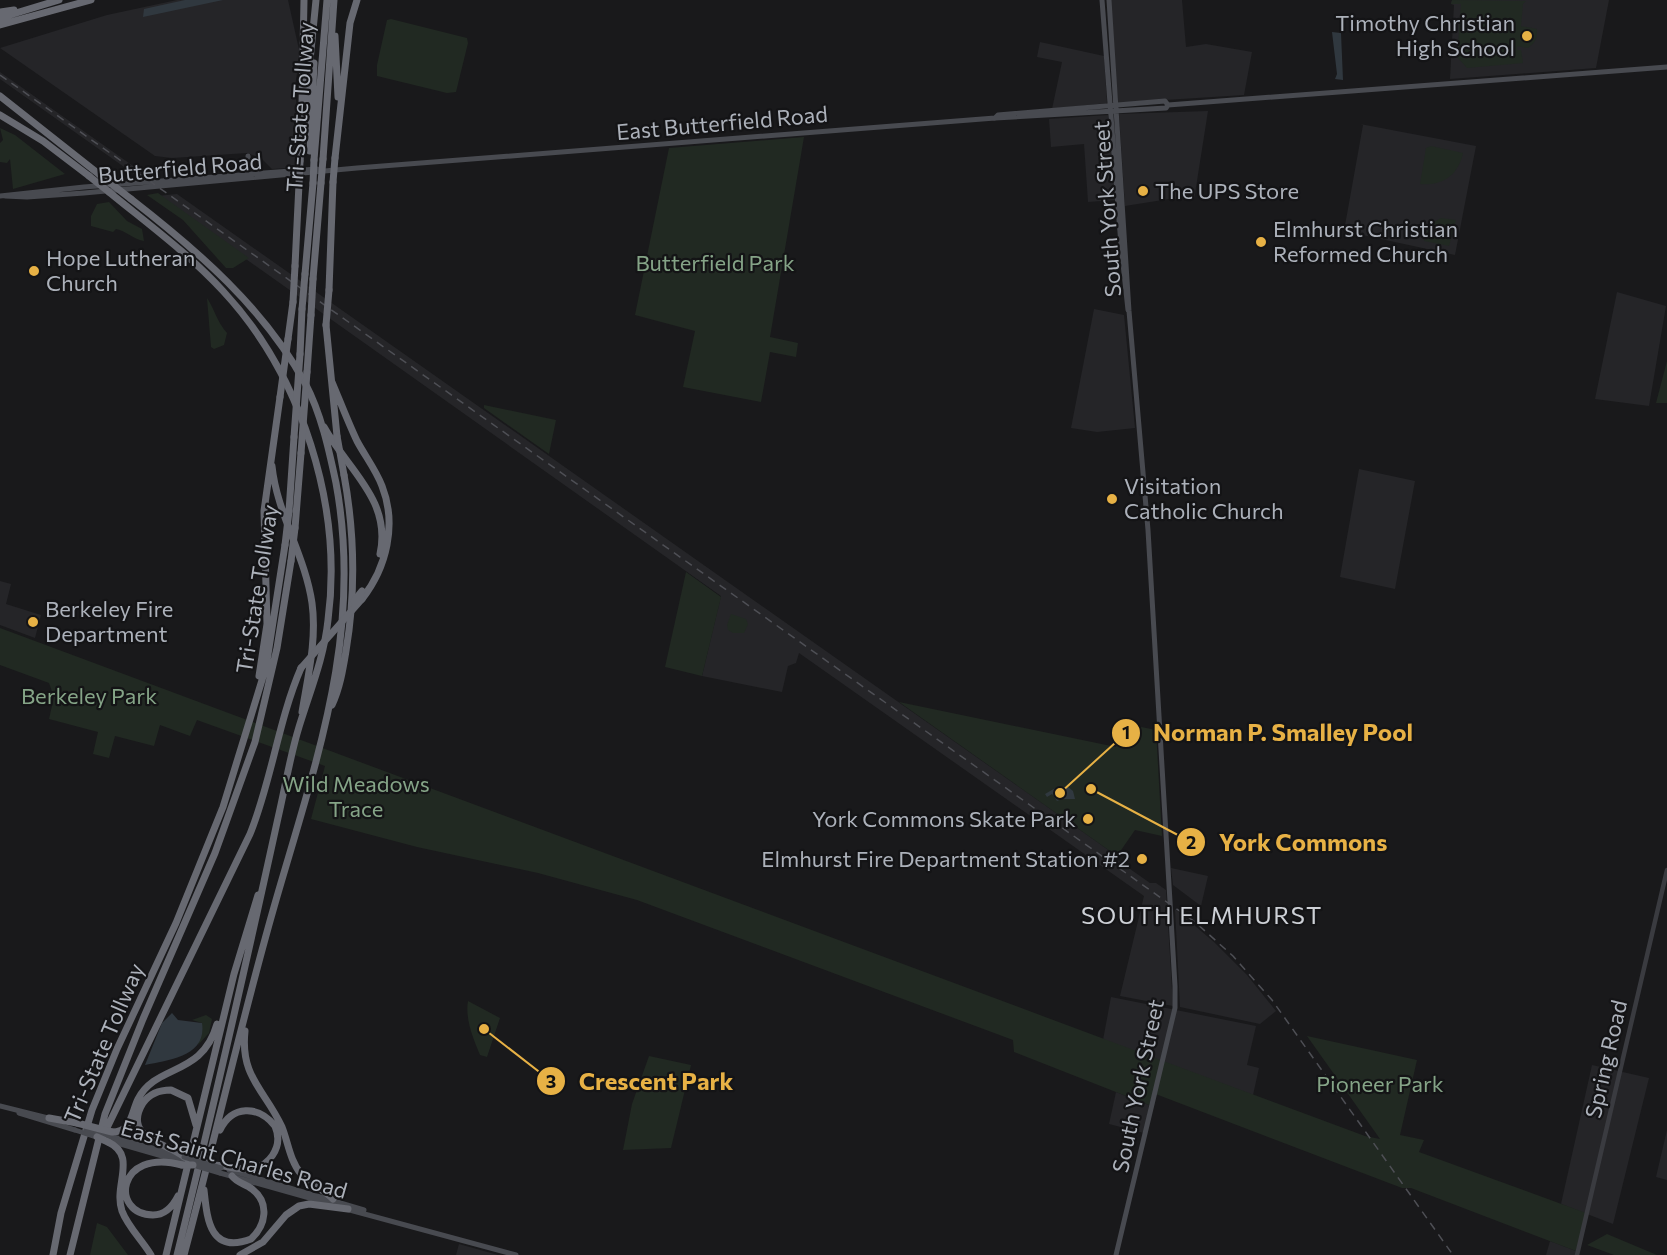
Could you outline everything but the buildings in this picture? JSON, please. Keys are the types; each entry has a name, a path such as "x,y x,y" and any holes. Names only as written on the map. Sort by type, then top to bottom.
{"highway":[{"path":"0,25 92,0"},
{"path":"252,714 267,624 264,522 273,436 293,303 300,161 304,0"},
{"path":"300,161 316,0"},
{"name":"Tri-State Tollway","path":"53,1255 69,1185 92,1110 203,860 245,739 272,641 289,511 310,183 327,0"},
{"name":"Tri-State Tollway","path":"70,1255 94,1154 112,1094 212,863 255,742 277,648 295,528 334,0"},
{"path":"184,1255 250,996 343,668 354,587 354,535 337,436 326,325 335,158 350,23 357,0"},
{"path":"0,12 55,1"},
{"path":"0,18 55,1"},
{"path":"333,11 339,117"},
{"path":"312,160 315,13"},
{"path":"0,96 194,249 252,309 305,384 320,419 333,471 345,547 344,605 331,707"},
{"path":"0,115 43,141 119,200 198,266 248,320 278,366 305,431 327,520 331,594 320,666 292,756 253,942 177,1255"},
{"path":"94,1154 241,854 262,802 282,725 301,668 373,582 384,558 389,535 388,509 378,476 357,441 332,382"},
{"path":"320,419 362,478 379,514 382,536 379,558 362,595"},
{"path":"273,436 272,460 277,495 305,577 313,621 313,639 299,729"},
{"path":"166,1255 234,974 264,882"},
{"path":"97,1137 110,1138 127,1126 139,1098 147,1087 191,1064 207,1048 214,1036 229,981 234,974"},
{"path":"250,996 245,1046 250,1075 279,1122 298,1170 307,1181 333,1199"},
{"path":"183,1162 147,1138 139,1120 142,1105 157,1091 171,1090 183,1094 191,1103 196,1131"},
{"path":"212,1165 221,1168 246,1169 265,1163 276,1149 276,1129 268,1118 257,1111 245,1110 230,1116 213,1143"},
{"path":"50,1118 110,1138 118,1147 123,1155 119,1191 121,1208 151,1255"},
{"path":"184,1180 172,1206 157,1215 149,1215 136,1209 125,1193 129,1176 139,1166 162,1161 193,1165"},
{"path":"203,1184 206,1216 210,1228 224,1241 242,1242 251,1239 260,1229 264,1210 255,1192 232,1176"},
{"path":"240,1255 263,1242 286,1215 299,1206 309,1204 348,1209"}],"main road":[{"path":"1102,0 1113,105"},
{"path":"1109,0 1116,94 1113,105"},
{"name":"East Butterfield Road","path":"451,161 995,118 1095,114 1166,108 1168,105 1667,67"},
{"path":"1116,94 1132,104"},
{"name":"East Butterfield Road","path":"995,118 998,115 1165,101 1168,105"},
{"name":"South York Street","path":"1113,105 1148,530 1175,1008 1116,1255"},
{"name":"South York Street","path":"1113,112 1111,126 1126,305 1129,311"},
{"path":"1095,114 1106,119 1111,126"},
{"path":"240,174 246,172 249,167 248,156"},
{"name":"Butterfield Road","path":"3,196 27,197 84,193 451,161"},
{"name":"Butterfield Road","path":"3,196 26,192 240,174 357,168"},
{"path":"0,1106 50,1118"},
{"name":"East Saint Charles Road","path":"0,1106 76,1126 97,1137"},
{"name":"East Saint Charles Road","path":"110,1138 183,1162 212,1165"},
{"name":"East Saint Charles Road","path":"193,1165 221,1168 333,1199 386,1218"},
{"name":"East Saint Charles Road","path":"221,1168 232,1176 516,1255"}],"street":[{"name":"Spring Road","path":"1577,1255 1667,870"}],"shaded area":[{"path":"177,0 288,0 300,54 295,86 301,167 272,169 261,158 247,153 172,158 155,156 0,48 107,15"},
{"path":"185,0 223,0 143,17 144,9"},
{"path":"1109,0 1182,0 1186,47 1206,44 1252,52 1244,95 1118,103"},
{"name":"Timothy Christian High School","path":"1452,0 1609,0 1596,68 1450,79 1454,5 1451,4"},
{"path":"1332,32 1341,33 1343,80 1335,79 1337,74"},
{"path":"1040,42 1104,56 1107,103 1052,109 1062,62 1037,57"},
{"path":"0,72 143,173 134,174 0,79"},
{"path":"1208,111 1194,200 1169,199 1125,206 1119,114"},
{"path":"1108,115 1115,200 1088,202 1084,144 1051,147 1049,119"},
{"path":"1360,124 1476,146 1455,255 1344,231 1363,125"},
{"path":"177,194 1117,856 1116,859 1150,883 1156,883 1166,890 1173,1006 1120,996 1144,896 799,653 796,663 788,666 782,692 702,676 721,596 157,196"},
{"path":"1617,292 1666,306 1649,406 1595,399"},
{"path":"1094,309 1124,315 1135,428 1097,432 1071,428"},
{"path":"1359,469 1415,481 1395,589 1340,577"},
{"path":"0,581 11,584 6,604 41,615 35,638 0,625"},
{"path":"1067,786 1073,791 1075,799 1057,801 1052,794 1047,797 1045,794 1057,787 1064,792"},
{"path":"1171,868 1208,876 1201,906 1173,885"},
{"path":"1175,909 1214,942 1247,975 1276,1011 1260,1024 1180,1007"},
{"path":"1111,997 1256,1026 1247,1065 1259,1068 1253,1095 1103,1040"},
{"path":"172,1013 178,1020 202,1023 199,1043 185,1054 145,1065 162,1023"},
{"path":"1592,1065 1649,1078 1613,1224 1561,1204"},
{"path":"1116,1092 1149,1105 1144,1133 1109,1124"},
{"path":"1667,1130 1667,1180 1656,1177"},
{"path":"1550,1241 1576,1251 1575,1255 1546,1255"},
{"path":"459,1244 498,1255 456,1255"}],"green space":[{"path":"1452,0 1526,1 1523,4 1521,26 1537,29 1537,32 1534,42 1528,48 1517,46 1517,50 1521,50 1523,63 1467,68 1457,57 1461,4 1451,4"},
{"path":"391,19 467,38 468,43 456,92 447,93 377,76 377,65 387,20"},
{"path":"0,128 15,135 65,174 13,189 10,159 7,163 0,162 0,143 3,140"},
{"name":"Butterfield Park","path":"804,137 770,337 798,343 796,357 770,352 761,402 683,387 695,331 635,315 669,148"},
{"path":"1431,146 1463,153 1461,161 1448,178 1435,183 1420,184 1426,148"},
{"path":"158,193 249,258 233,268 226,268 183,220 147,195"},
{"path":"109,202 127,221 142,229 144,241 120,230 116,229 113,232 91,226 91,216 97,204"},
{"path":"1441,218 1456,220 1449,246 1424,241 1429,225"},
{"path":"207,298 227,333 224,345 214,349 211,347"},
{"path":"1667,361 1667,403 1656,403"},
{"path":"484,405 556,420 549,454 484,408"},
{"path":"686,572 721,597 702,676 665,667"},
{"path":"731,614 746,619 748,624 744,633 733,633 728,630 727,625"},
{"name":"Wild Meadows Trace","path":"0,628 1365,1136 1380,1139 1307,1036 1417,1060 1400,1135 1424,1140 1419,1152 1586,1213 1576,1251 1411,1188 1402,1188 1153,1093 1149,1105 1014,1052 1013,1040 637,900 538,873 417,847 311,819 325,766 197,720 190,736 160,725 154,746 115,736 109,758 93,754 98,732 49,719 54,697 49,683 0,665"},
{"path":"899,702 1116,747 1122,723 1156,730 1162,836 1135,830 1117,856"},
{"path":"468,1001 500,1018 487,1057 480,1055 472,1035"},
{"path":"206,1015 212,1019 209,1033 198,1045 202,1023 192,1020"},
{"path":"649,1056 691,1065 671,1148 623,1150 632,1104"},
{"path":"97,1223 107,1227 128,1255 90,1255"},
{"path":"1607,1234 1657,1255 1614,1255 1587,1245"}],"railway":[{"path":"0,75 1195,922 1233,956 1272,1000 1453,1255"}],"place":[{"name":"Timothy Christian High School","path":"1527,36"},
{"name":"The UPS Store","path":"1143,191"},
{"name":"Elmhurst Christian Reformed Church","path":"1261,242"},
{"name":"Hope Lutheran Church","path":"34,271"},
{"name":"Visitation Catholic Church","path":"1112,499"},
{"name":"Berkeley Fire Department","path":"33,622"},
{"name":"York Commons","path":"1091,789"},
{"name":"Norman P. Smalley Pool","path":"1060,793"},
{"name":"York Commons Skate Park","path":"1088,819"},
{"name":"Elmhurst Fire Department Station #2","path":"1142,859"},
{"name":"Crescent Park","path":"484,1029"}],"district":[{"name":"SOUTH ELMHURST","path":"1202,916"}],"park label":[{"name":"Berkeley Park","path":"89,696"},
{"name":"Pioneer Park","path":"1380,1084"}]}
